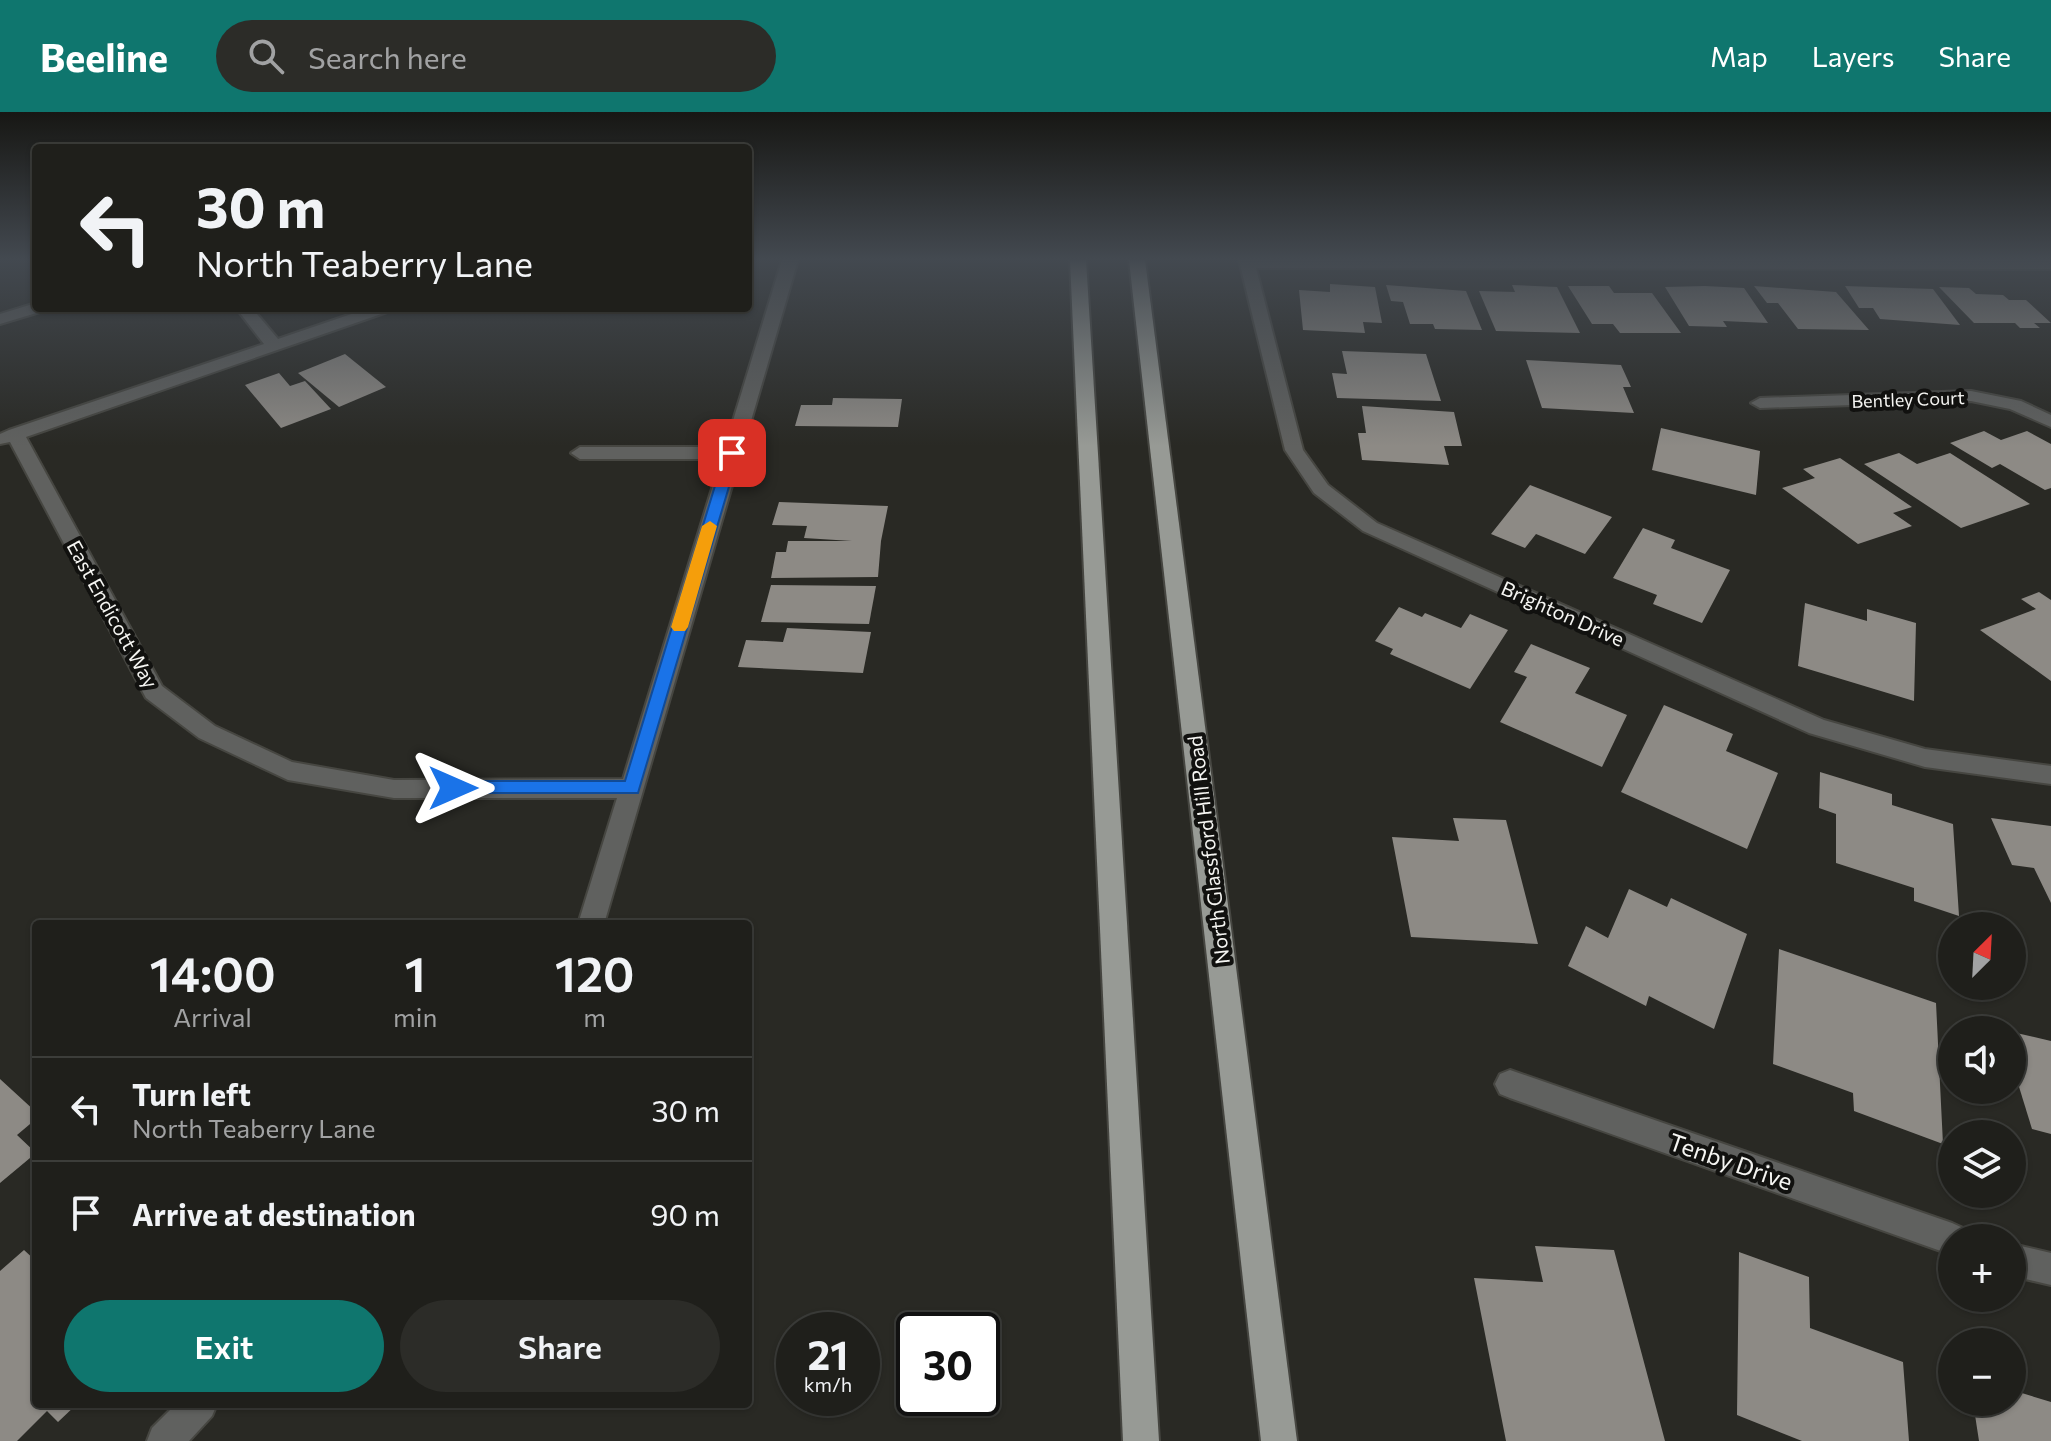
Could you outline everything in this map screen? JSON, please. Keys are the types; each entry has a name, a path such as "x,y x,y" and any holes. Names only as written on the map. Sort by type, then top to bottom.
{"main road":[{"path":"1081,322 1141,1441"},
{"name":"North Glassford Hill Road","path":"1144,322 1279,1441"}],"street":[{"path":"255,322 274,345"},
{"path":"7,437 342,322"},
{"path":"592,920 771,322"},
{"name":"Brighton Drive","path":"1262,322 1294,450 1321,489 1370,527 1817,727 1925,758 2051,775"},
{"name":"Bentley Court","path":"1760,403 1971,396 2015,405 2051,422"},
{"name":"East Endicott Way","path":"7,437 154,692 207,732 288,771 394,789 632,788"},
{"path":"580,453 732,453"},
{"name":"Tenby Drive","path":"1510,1084 1938,1234"},
{"path":"2026,1263 2051,1269"},
{"path":"165,1441 196,1408"}],"building":[{"path":"1302,322 1363,322 1365,333 1303,330"},
{"path":"1479,322 1482,330 1435,329 1433,324 1410,324"},
{"path":"1492,322 1575,322 1580,333 1496,331"},
{"path":"1673,322 1681,333 1620,333 1613,324 1592,324"},
{"path":"1687,322 1724,322 1727,327 1689,326"},
{"path":"1793,322 1862,322 1869,330 1798,329"},
{"path":"1920,322 1958,322 1960,325"},
{"path":"1973,322 2051,323 2034,323 2040,328 2020,328 2015,323"},
{"path":"1342,351 1426,354 1441,401 1337,398 1332,373 1347,374"},
{"path":"345,354 386,387 339,407 298,373"},
{"path":"1526,360 1621,365 1631,387 1623,387 1634,413 1542,408"},
{"path":"279,373 290,386 305,381 331,409 281,428 245,385"},
{"path":"833,398 902,399 898,427 795,426 801,405 832,405"},
{"path":"1362,406 1454,412 1462,446 1444,446 1449,465 1362,460 1358,433 1366,433"},
{"path":"1661,428 1760,451 1756,495 1652,470"},
{"path":"1984,431 2001,440 2027,431 2051,444 2051,488 2045,490 2000,464 1992,468 1950,443"},
{"path":"1899,453 1917,464 1950,453 2030,504 1961,528 1864,464"},
{"path":"1840,458 1912,507 1893,513 1912,526 1858,544 1782,488 1815,478 1803,469"},
{"path":"1530,485 1612,517 1585,554 1536,534 1525,548 1491,534"},
{"path":"779,502 888,506 878,577 771,578 776,552 786,552 788,541 852,541 804,538 807,526 772,525"},
{"path":"1643,528 1675,540 1671,548 1730,570 1702,623 1653,604 1657,595 1613,578"},
{"path":"771,585 876,586 869,624 761,622"},
{"path":"2039,592 2051,600 2051,681 1980,630 2036,609 2021,599"},
{"path":"1805,603 1867,621 1867,609 1916,623 1914,701 1798,666"},
{"path":"1399,607 1422,617 1425,613 1461,628 1470,614 1508,630 1470,689 1390,654 1393,649 1375,641"},
{"path":"787,628 871,632 863,673 738,667 746,640 783,642"},
{"path":"1531,644 1590,668 1575,693 1627,715 1602,767 1500,722 1527,677 1514,672"},
{"path":"1664,705 1733,734 1726,751 1778,773 1747,849 1621,792"},
{"path":"1820,772 1892,794 1892,805 1953,824 1959,912 1947,912 1914,901 1914,888 1836,863 1836,814 1819,808"},
{"path":"1453,818 1506,820 1538,944 1411,937 1392,837 1459,841"},
{"path":"1991,818 2051,826 2051,903 2034,868 2012,865"},
{"path":"1629,889 1667,907 1671,898 1747,934 1714,1029 1649,996 1646,1006 1568,966 1586,926 1608,938"},
{"path":"1779,949 1936,1003 1938,1104 1941,1104 1942,1120 1938,1120 1938,1142 1854,1111 1853,1093 1773,1064"},
{"path":"2026,1035 2051,1041 2051,1134 2032,1129 2024,1104"},
{"path":"0,1079 32,1108 32,1122 17,1135 32,1149 32,1156 0,1183"},
{"path":"1535,1246 1614,1250 1665,1441 1506,1441 1474,1278 1543,1282"},
{"path":"24,1250 32,1257 32,1408 73,1408 58,1422 47,1411 17,1441 0,1441 0,1271"},
{"path":"1739,1252 1809,1277 1810,1328 1903,1362 1909,1441 1802,1441 1737,1415"},
{"path":"2026,1394 2051,1402 2051,1441 1979,1441 1975,1416 2026,1416"}],"slow traffic":[{"path":"680,627 710,526"}],"route":[{"path":"453,788 632,788 732,453"}]}
